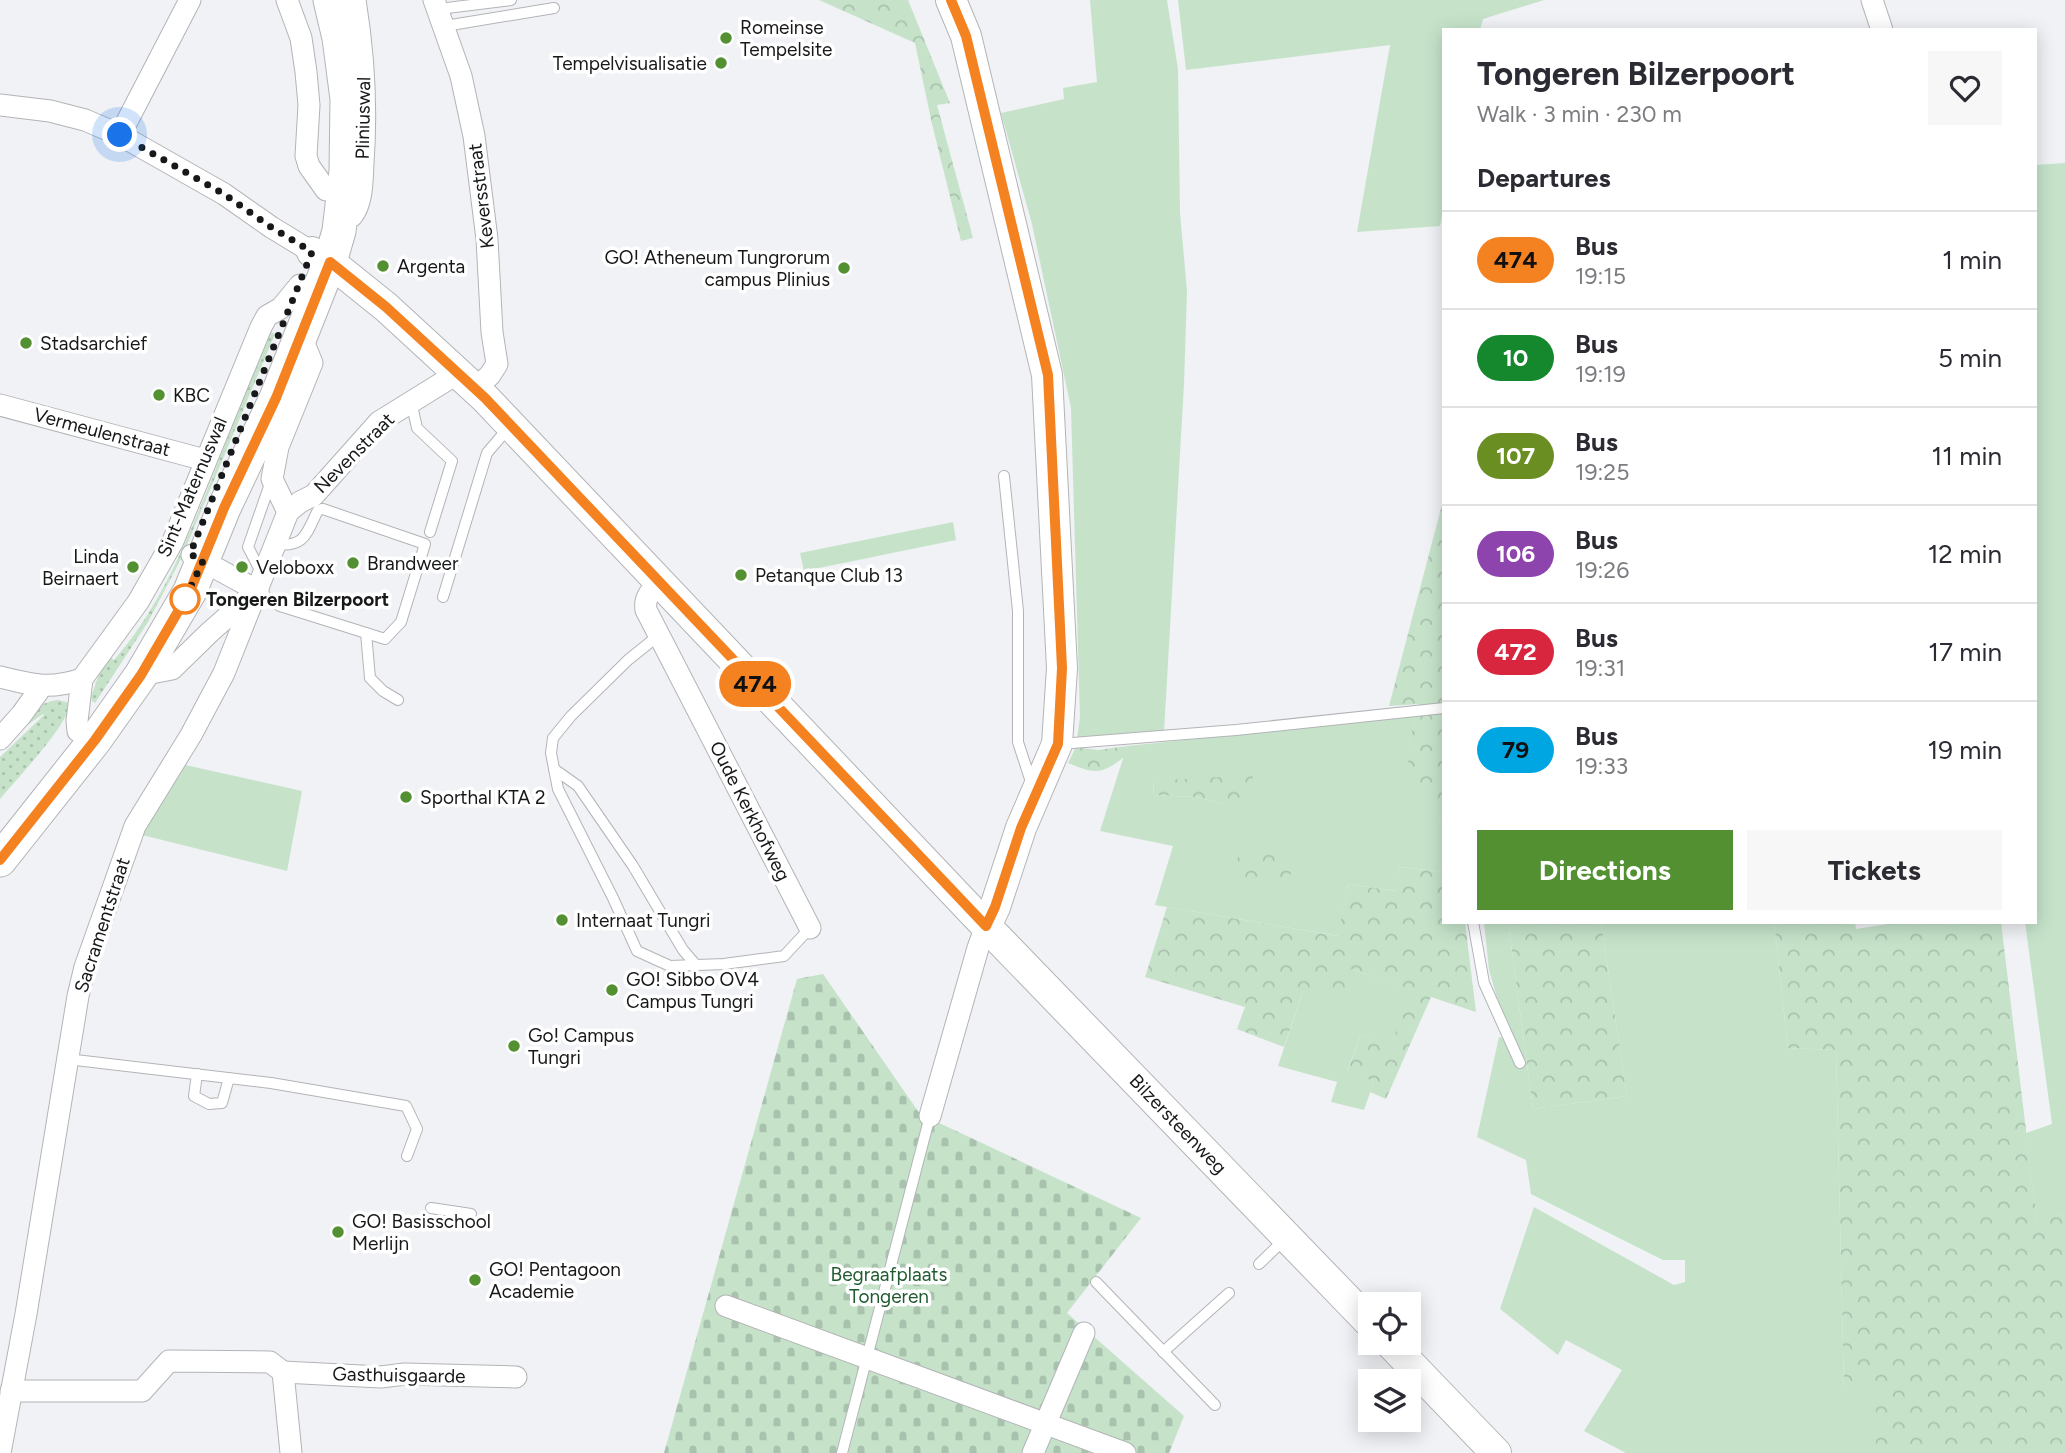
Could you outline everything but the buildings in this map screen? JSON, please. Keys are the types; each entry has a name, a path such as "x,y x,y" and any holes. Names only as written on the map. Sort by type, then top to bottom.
{"main road":[{"name":"Pliniuswal","path":"312,0 324,45 331,99 330,143 321,223 321,257"},
{"name":"Pliniuswal","path":"321,257 339,231 346,171 347,99 340,38 330,0"},
{"path":"951,0 966,36 1048,375 1062,668 1058,744 1021,828 986,926"},
{"name":"Bilzersteenweg","path":"321,257 386,307 511,425 986,926 1358,1311"},
{"name":"Sint-Maternuswal","path":"0,860 95,740 141,675 190,591 196,558 300,285 321,257"},
{"name":"Sint-Maternuswal","path":"78,731 113,687 196,558 224,508 272,407 301,337 321,257"},
{"path":"0,829 78,731"},
{"path":"1402,1355 1496,1453"}],"street":[{"path":"120,135 190,0"},
{"path":"287,0 301,38 306,72 309,105 306,156 309,166 326,190"},
{"name":"Pliniuswal","path":"339,231 356,210 361,187 365,135 365,85 355,0"},
{"path":"1872,0 1881,28"},
{"name":"Keversstraat","path":"439,11 461,76 474,136 487,239 496,363 490,375 466,381"},
{"path":"0,106 50,111 85,120 120,135 224,194 321,257"},
{"name":"Sint-Maternuswal","path":"78,731 82,679 138,602 173,541 267,316 281,308 300,285"},
{"path":"288,512 272,479 278,447 312,363 301,337"},
{"name":"Nevenstraat","path":"288,512 314,495 379,422 440,385 466,381"},
{"name":"Vermeulenstraat","path":"0,405 205,460"},
{"name":"Sacramentstraat","path":"0,1453 11,1391 8,1366 85,967 135,826 191,735 224,673 288,512"},
{"name":"Sint-Maternuswal","path":"196,558 260,584"},
{"name":"Oude Kerkhofweg","path":"659,583 648,594 646,610 810,928"},
{"path":"141,675 172,669 260,584"},
{"path":"0,677 42,687 63,686 82,679"},
{"path":"0,739 42,687"},
{"path":"930,1116 986,926"},
{"path":"726,1306 1125,1453"},
{"path":"1033,1453 1084,1333"},
{"name":"Gasthuisgaarde","path":"11,1391 142,1391 169,1361 270,1362 283,1372 381,1377 405,1374 516,1377"},
{"path":"283,1372 291,1448"}],"lane":[{"path":"439,11 511,0"},
{"path":"439,11 554,8"},
{"path":"411,401 417,428 452,461 430,532"},
{"path":"443,597 487,453 511,425"},
{"path":"1003,476 1018,611 1018,741 1035,797"},
{"path":"272,479 248,547 260,584 281,606 385,639 401,622 425,544 323,509 318,510 300,542 290,546 275,544"},
{"path":"366,633 370,678 383,691 398,699"},
{"path":"659,635 628,660 571,716 553,738 551,753 558,789 637,951 670,966 724,964 783,956 810,928"},
{"path":"1058,744 1236,730 1442,708"},
{"path":"554,769 578,786 633,866 683,950 696,965"},
{"path":"1474,924 1483,983 1520,1063"},
{"path":"67,1059 229,1078 406,1106 417,1129 407,1156"},
{"path":"197,1074 194,1096 209,1104 222,1103 229,1078"},
{"path":"842,1453 930,1116"},
{"path":"431,1208 471,1214"},
{"path":"1259,1264 1287,1237"},
{"path":"1096,1282 1215,1405"},
{"path":"1163,1352 1229,1293"}],"green space":[{"path":"819,0 908,0 950,103 937,105 973,238 961,241 915,43"},
{"path":"1090,0 1167,0 1178,69 1180,213 1187,291 1164,732 1077,739 1080,717 1071,408 1032,224 1001,113 1064,99 1063,88 1097,82"},
{"path":"1178,0 1544,0 1483,19 1481,28 1442,28 1440,226 1357,232 1390,45 1186,70"},
{"path":"2065,163 2065,1214 2037,1223 2026,1133 2052,1124 2025,924 2037,924 2037,165"},
{"path":"266,330 275,334 181,559 148,622 95,703 91,697 101,668 109,656 114,660 144,620 181,553 268,339"},
{"path":"1442,505 1442,821 1429,797 1409,786 1408,747 1419,704 1389,706"},
{"path":"953,522 956,540 804,571 800,553"},
{"path":"58,700 70,703 61,724 41,752 0,799 0,757 44,715 23,728 37,709 45,703"},
{"path":"1416,716 1408,748 1442,821 1442,872 1400,867 1397,891 1348,884 1339,936 1155,905 1173,846 1100,831 1127,746","holes":["1254,776 1223,804 1196,797 1154,795 1153,782"]},
{"path":"1127,746 1124,757 1103,770 1091,771 1068,763 1076,747 1098,750"},
{"path":"181,764 302,791 287,871 142,835"},
{"path":"1254,775 1245,794 1223,804 1196,797 1154,795 1153,781"},
{"path":"1240,845 1294,854 1288,888 1234,879"},
{"path":"1400,867 1442,872 1442,924 1465,924 1476,1012 1431,997 1386,1099 1370,1092 1374,1081 1347,1072 1361,1034 1391,1044 1413,990 1351,969 1340,1002 1303,991 1284,1047 1237,1029 1245,1007 1145,977 1167,907 1338,936 1348,884 1396,891"},
{"path":"1484,924 1508,924 1533,1109 1627,1096 1601,924 1774,924 1788,1048 1836,1050 1844,1389 1876,1387 1876,1453 1626,1453 1584,1431 1622,1370 1566,1340 1558,1355 1500,1309 1534,1207 1674,1285 1685,1282 1685,1260 1663,1260 1531,1194 1526,1160 1477,1137 1499,1037 1509,1039 1489,970"},
{"path":"1508,924 1601,924 1627,1096 1533,1109"},
{"path":"1774,924 1855,924 1856,929 1888,924 2001,924 2037,1222 2065,1214 2065,1453 1876,1453 1876,1388 1844,1390 1836,1050 1788,1048"},
{"path":"1351,969 1414,990 1391,1045 1361,1034 1347,1071 1374,1081 1364,1110 1331,1102 1337,1082 1278,1066 1303,991"},
{"name":"Begraafplaats Tongeren","path":"823,974 920,1114 1141,1218 1067,1313 1184,1416 1169,1453 664,1453 797,979"}],"bus line":[{"name":"474","path":"0,860 95,740 141,675 190,591 224,508 276,398 330,262 386,307 485,398 986,926 1021,828 1058,744 1062,668 1048,375 966,36 951,0"}],"place":[{"name":"Romeinse Tempelsite","path":"726,38"},
{"name":"Tempelvisualisatie","path":"721,63"},
{"name":"Argenta","path":"383,266"},
{"name":"GO! Atheneum Tungrorum campus Plinius","path":"844,268"},
{"name":"Stadsarchief","path":"26,343"},
{"name":"KBC","path":"159,395"},
{"name":"Brandweer","path":"353,563"},
{"name":"Linda Beirnaert","path":"133,567"},
{"name":"Veloboxx","path":"242,567"},
{"name":"Petanque Club 13","path":"741,575"},
{"name":"Tongeren Bilzerpoort","path":"185,599"},
{"name":"Sporthal KTA 2","path":"406,797"},
{"name":"Internaat Tungri","path":"562,920"},
{"name":"GO! Sibbo OV4 Campus Tungri","path":"612,990"},
{"name":"Go! Campus Tungri","path":"514,1046"},
{"name":"GO! Basisschool Merlijn","path":"338,1232"},
{"name":"GO! Pentagoon Academie","path":"475,1280"}],"route":[{"path":"120,135 224,194 312,252 190,554 203,561 185,599"}]}
